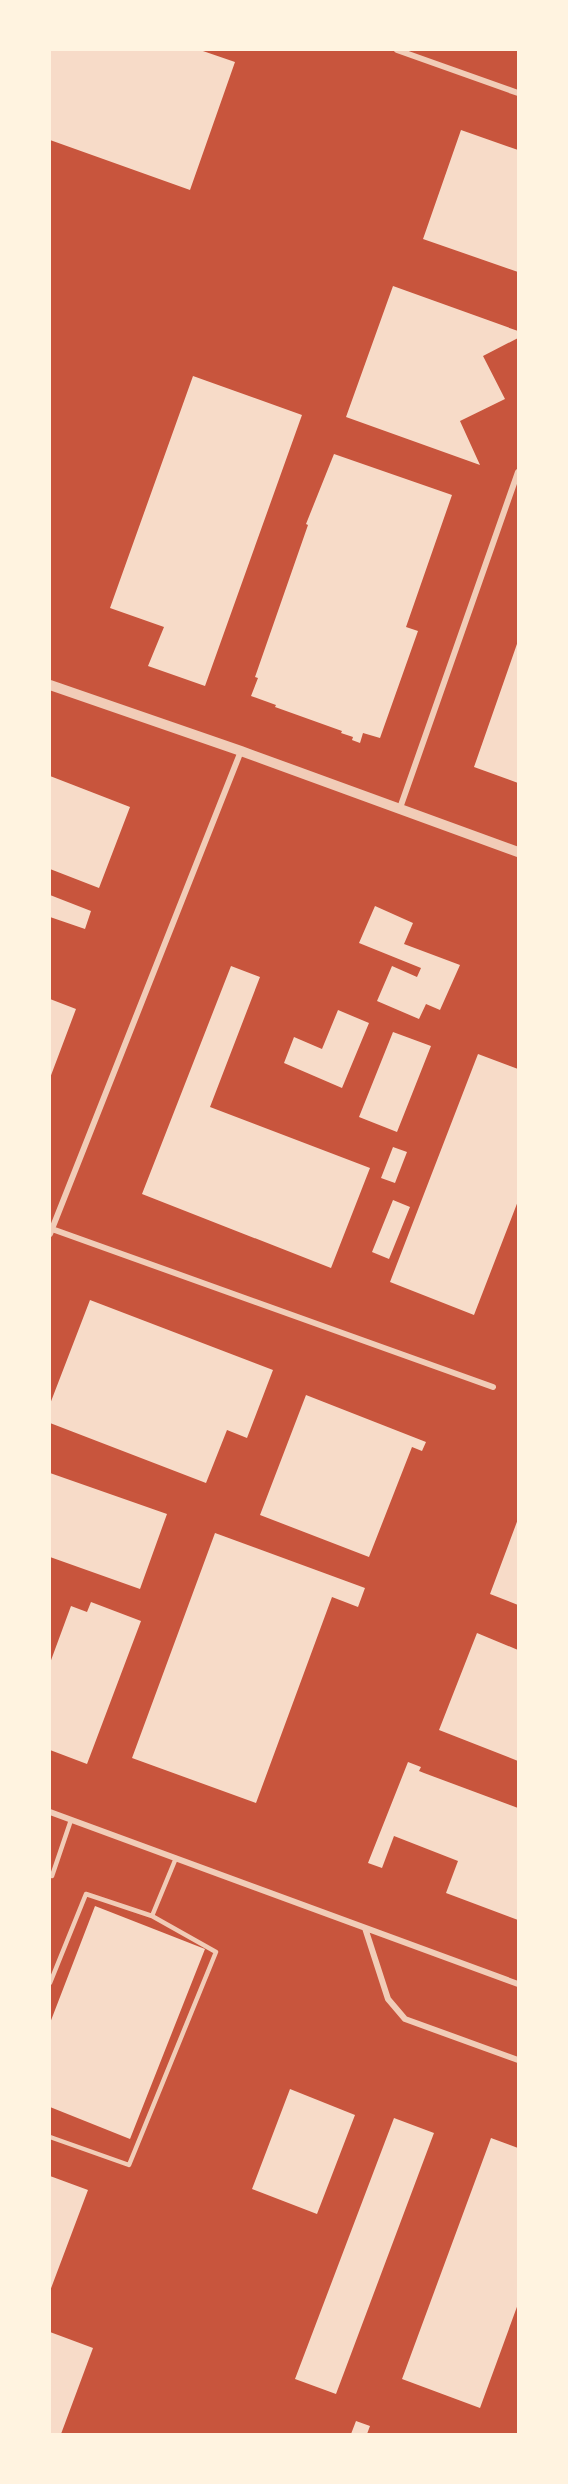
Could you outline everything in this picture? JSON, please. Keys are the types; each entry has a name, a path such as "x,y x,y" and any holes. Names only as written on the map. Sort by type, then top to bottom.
{"street":[{"path":"398,50 519,93"},
{"path":"399,808 519,472"},
{"path":"50,685 241,751 519,852"},
{"path":"241,751 51,1231 493,1387"},
{"path":"50,1812 519,1984"},
{"path":"364,1928 388,1999 405,2019 519,2060"}],"lane":[{"path":"50,1884 51,1875 71,1820"},
{"path":"152,1916 176,1858"},
{"path":"50,1983 86,1894 152,1916 216,1952 129,2165 50,2137"}],"building":[{"path":"50,50 200,50 235,62 190,190 50,140"},
{"path":"461,130 518,150 518,272 423,239"},
{"path":"393,286 518,331 518,338 483,356 505,399 460,421 480,465 346,417"},
{"path":"193,376 302,415 205,686 148,666 164,627 110,608"},
{"path":"334,454 452,495 406,627 418,631 380,738 363,733 360,743 352,740 353,737 341,733 342,731 251,696 258,678 255,677 308,525 306,524"},
{"path":"518,641 518,783 474,767"},
{"path":"50,776 130,807 99,888 50,869"},
{"path":"50,895 91,911 85,929 50,917"},
{"path":"375,906 413,923 404,944 460,965 440,1010 426,1004 419,1019 377,1001 392,966 417,977 421,968 359,943"},
{"path":"231,966 260,977 210,1107 370,1168 331,1268 142,1194"},
{"path":"50,999 76,1009 50,1078"},
{"path":"338,1010 369,1023 342,1088 284,1063 294,1037 322,1049"},
{"path":"393,1032 431,1046 397,1132 359,1117"},
{"path":"478,1054 518,1069 518,1201 474,1315 390,1282"},
{"path":"393,1147 407,1152 395,1183 381,1178"},
{"path":"393,1200 410,1207 389,1259 372,1252"},
{"path":"90,1300 273,1370 247,1438 227,1430 206,1483 50,1423 50,1404"},
{"path":"306,1395 426,1442 422,1451 412,1447 369,1557 260,1515"},
{"path":"50,1473 167,1514 140,1589 50,1557"},
{"path":"518,1519 518,1605 490,1594"},
{"path":"215,1533 365,1588 358,1607 332,1597 256,1803 132,1758"},
{"path":"91,1602 141,1621 87,1764 50,1750 50,1663 71,1606 87,1612"},
{"path":"477,1633 518,1650 518,1761 439,1730"},
{"path":"408,1762 421,1767 419,1771 518,1808 518,1920 446,1893 458,1861 394,1836 382,1868 368,1863"},
{"path":"95,1906 205,1949 130,2139 50,2107 50,2023"},
{"path":"290,2089 355,2115 317,2214 252,2189"},
{"path":"394,2118 434,2133 336,2394 295,2379"},
{"path":"491,2138 518,2148 518,2304 480,2408 402,2379"},
{"path":"50,2176 88,2190 50,2291"},
{"path":"50,2332 93,2348 61,2434 50,2434"},
{"path":"356,2421 370,2426 367,2434 351,2434"}]}
